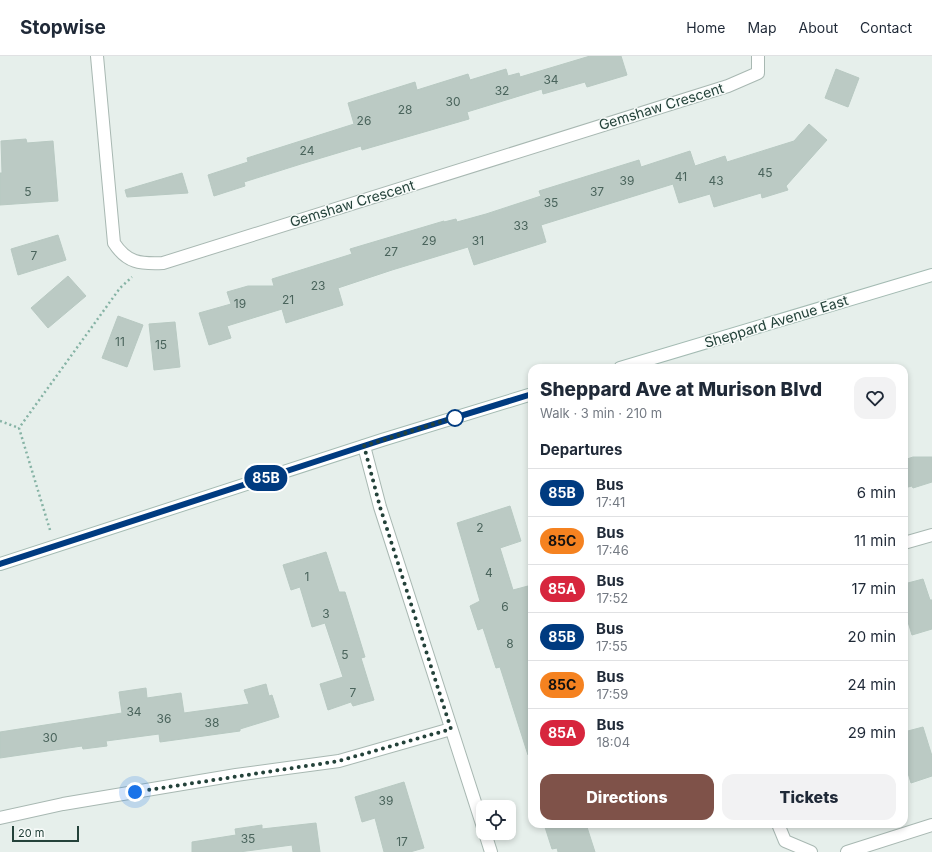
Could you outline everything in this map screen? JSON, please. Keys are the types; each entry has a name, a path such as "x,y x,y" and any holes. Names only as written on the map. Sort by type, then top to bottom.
{"street":[{"name":"Gemshaw Crescent","path":"97,56 114,243 121,253 130,260 147,264 163,263 728,86 758,73 758,56"},
{"name":"Sheppard Avenue East","path":"633,364 932,275"},
{"path":"0,564 364,446 528,395"},
{"path":"364,446 380,507 476,806"},
{"path":"908,542 932,535"},
{"path":"0,818 62,804 236,775 339,761 451,729"},
{"path":"847,852 932,825"},
{"path":"780,828 785,841 811,852"},
{"path":"487,840 491,852"}],"path":[{"path":"19,428 120,288 147,264"},
{"path":"0,421 19,428"},
{"path":"19,428 56,547"}],"building":[{"path":"590,56 621,56 627,75 587,87 585,82 543,94 542,89 467,112 469,119 362,150 361,146 301,164 244,182 245,186 214,196 208,175 248,162 247,158 354,124 348,103 415,82 417,90 468,74 470,80 506,69 508,76 519,73 520,77"},
{"path":"836,69 859,78 848,107 825,98"},
{"path":"809,124 827,140 786,186 788,190 762,198 761,193 714,207 710,194 679,203 673,184 541,225 546,242 474,265 468,247 392,270 338,288 343,305 286,323 282,309 227,326 231,338 209,345 199,313 231,304 227,292 248,286 274,286 272,279 352,254 350,249 444,221 456,219 457,222 486,214 541,196 539,191 639,160 641,167 690,151 695,166 725,156 727,162 794,141"},
{"path":"26,139 27,143 53,141 58,201 0,205 0,173 2,173 1,141"},
{"path":"182,173 188,193 127,197 125,190"},
{"path":"58,235 66,260 18,275 11,249"},
{"path":"68,276 86,296 48,328 31,308"},
{"path":"118,316 143,325 127,367 102,358"},
{"path":"175,322 180,367 154,370 149,324"},
{"path":"913,457 932,457 932,482 913,488 912,486 908,487 908,459"},
{"path":"510,506 521,541 500,548 513,590 528,586 528,755 500,667 496,668 483,628 478,630 470,606 480,601 457,523"},
{"path":"326,552 339,592 345,592 365,657 361,658 374,700 353,706 351,702 328,710 320,684 343,677 325,623 312,627 300,587 291,590 283,565"},
{"path":"923,579 930,600 932,600 932,629 912,635 908,622 908,583"},
{"path":"266,684 269,696 272,695 279,717 240,729 240,731 160,742 159,734 106,741 107,746 83,749 82,746 0,758 0,732 122,713 119,692 146,688 147,698 181,693 184,713 249,704 244,690"},
{"path":"923,727 932,756 932,776 911,783 908,773 908,731"},
{"path":"404,782 424,848 410,852 384,852 375,818 362,822 355,797"},
{"path":"316,823 320,852 293,852 292,845 239,852 192,852 192,842 236,835 235,829 262,825 262,829"},
{"path":"545,828 587,828 595,852 558,852 557,848 552,849"}],"bus line":[{"name":"85B","path":"0,564 382,440 528,395"}],"route":[{"path":"135,792 236,775 339,761 451,729 380,507 364,446 456,417 455,418"}]}
